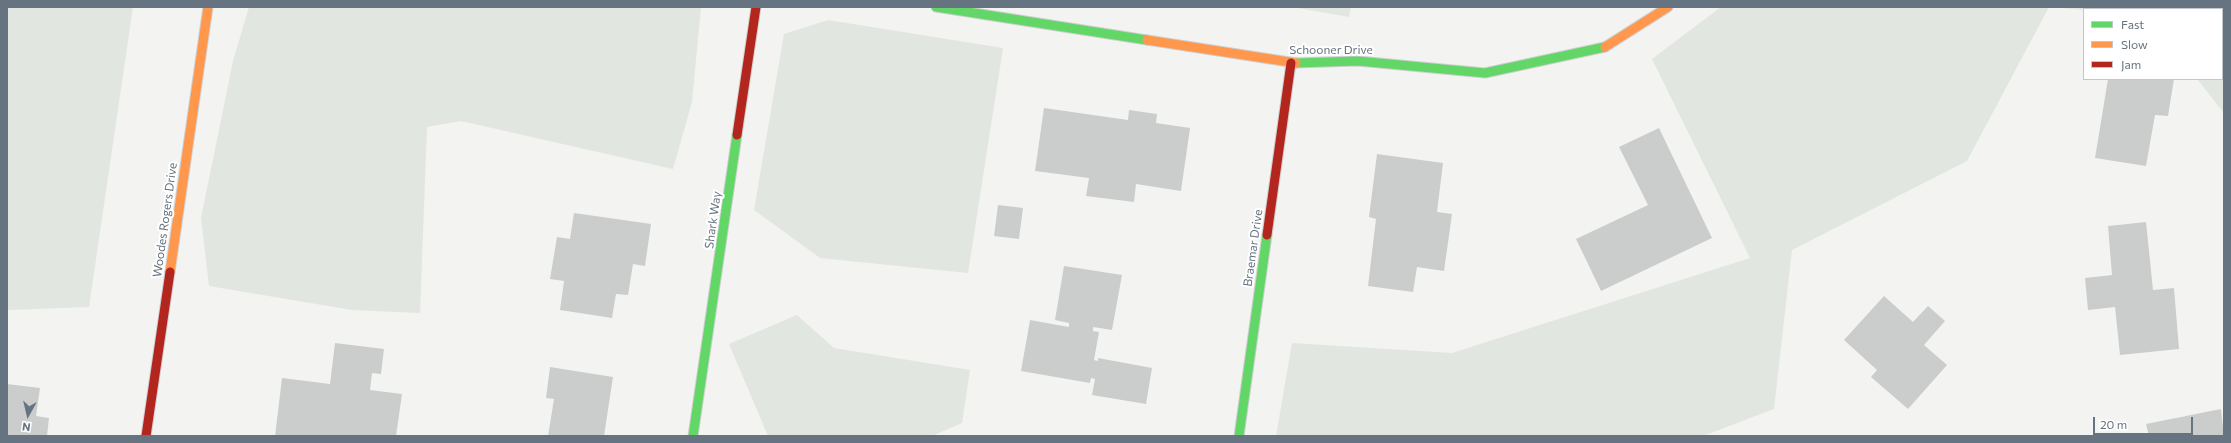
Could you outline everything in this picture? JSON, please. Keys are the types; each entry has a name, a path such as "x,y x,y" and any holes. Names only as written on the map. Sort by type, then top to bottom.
{"street":[{"name":"Woodes Rogers Drive","path":"146,436 208,7"},
{"name":"Shark Way","path":"693,436 756,7"},
{"name":"Schooner Drive","path":"936,7 1291,63 1358,60 1485,73 1604,48 1668,7"},
{"name":"Braemar Drive","path":"1239,436 1291,63"}],"shaded area":[{"path":"7,7 133,7 89,307 7,310"},
{"path":"249,7 701,7 692,102 673,169 461,121 427,127 420,313 352,310 209,286 201,218 233,61"},
{"path":"1292,7 1351,7 1349,17"},
{"path":"1721,7 2049,7 1967,161 1792,250 1774,409 1703,436 1276,436 1292,343 1452,353 1750,258 1652,59"},
{"path":"2049,7 2224,7 2224,113 2198,80 2223,80 2223,8 2083,8 2083,10"},
{"path":"828,20 1003,48 968,273 820,258 754,210 784,34"},
{"path":"797,315 834,348 970,370 962,423 932,436 768,436 729,344"}],"building":[{"path":"2108,80 2174,80 2168,116 2155,115 2146,166 2095,158"},
{"path":"1044,108 1128,120 1129,110 1157,114 1156,123 1190,128 1181,191 1136,184 1134,202 1086,196 1089,178 1035,171"},
{"path":"1659,128 1712,238 1601,291 1576,239 1648,205 1619,147"},
{"path":"1377,154 1443,163 1437,212 1452,214 1444,271 1417,267 1413,292 1368,286 1376,219 1369,217"},
{"path":"998,205 1023,208 1019,239 994,236"},
{"path":"574,213 651,224 645,266 633,264 628,295 616,294 612,318 560,310 564,281 550,279 557,237 570,239"},
{"path":"2146,222 2153,290 2174,288 2179,349 2120,355 2115,307 2088,310 2085,278 2112,275 2108,226"},
{"path":"1064,266 1122,275 1112,330 1093,327 1093,331 1099,332 1094,360 1098,361 1098,358 1152,368 1146,404 1092,395 1095,379 1091,378 1090,383 1021,371 1030,320 1069,327 1069,323 1055,320"},
{"path":"1884,296 1913,322 1928,306 1945,321 1924,345 1947,365 1908,409 1871,377 1877,370 1844,340"},
{"path":"335,343 384,349 381,374 372,373 370,390 402,394 396,436 275,436 282,378 330,384"},
{"path":"550,367 613,377 604,436 548,436 554,399 546,398"},
{"path":"7,384 40,388 36,416 49,418 47,436 7,436"},
{"path":"2221,409 2224,436 2149,436 2146,424"}],"traffic: fast":[{"path":"936,7 1147,40"},
{"path":"1296,63 1358,61 1485,73 1605,47"},
{"path":"693,436 737,135"},
{"path":"1239,436 1267,235"}],"traffic: slow":[{"path":"170,272 208,7"},
{"path":"1605,47 1668,7"},
{"path":"1147,40 1296,63"}],"traffic: jam":[{"path":"737,135 756,7"},
{"path":"1267,235 1291,63"},
{"path":"146,436 170,272"}]}
